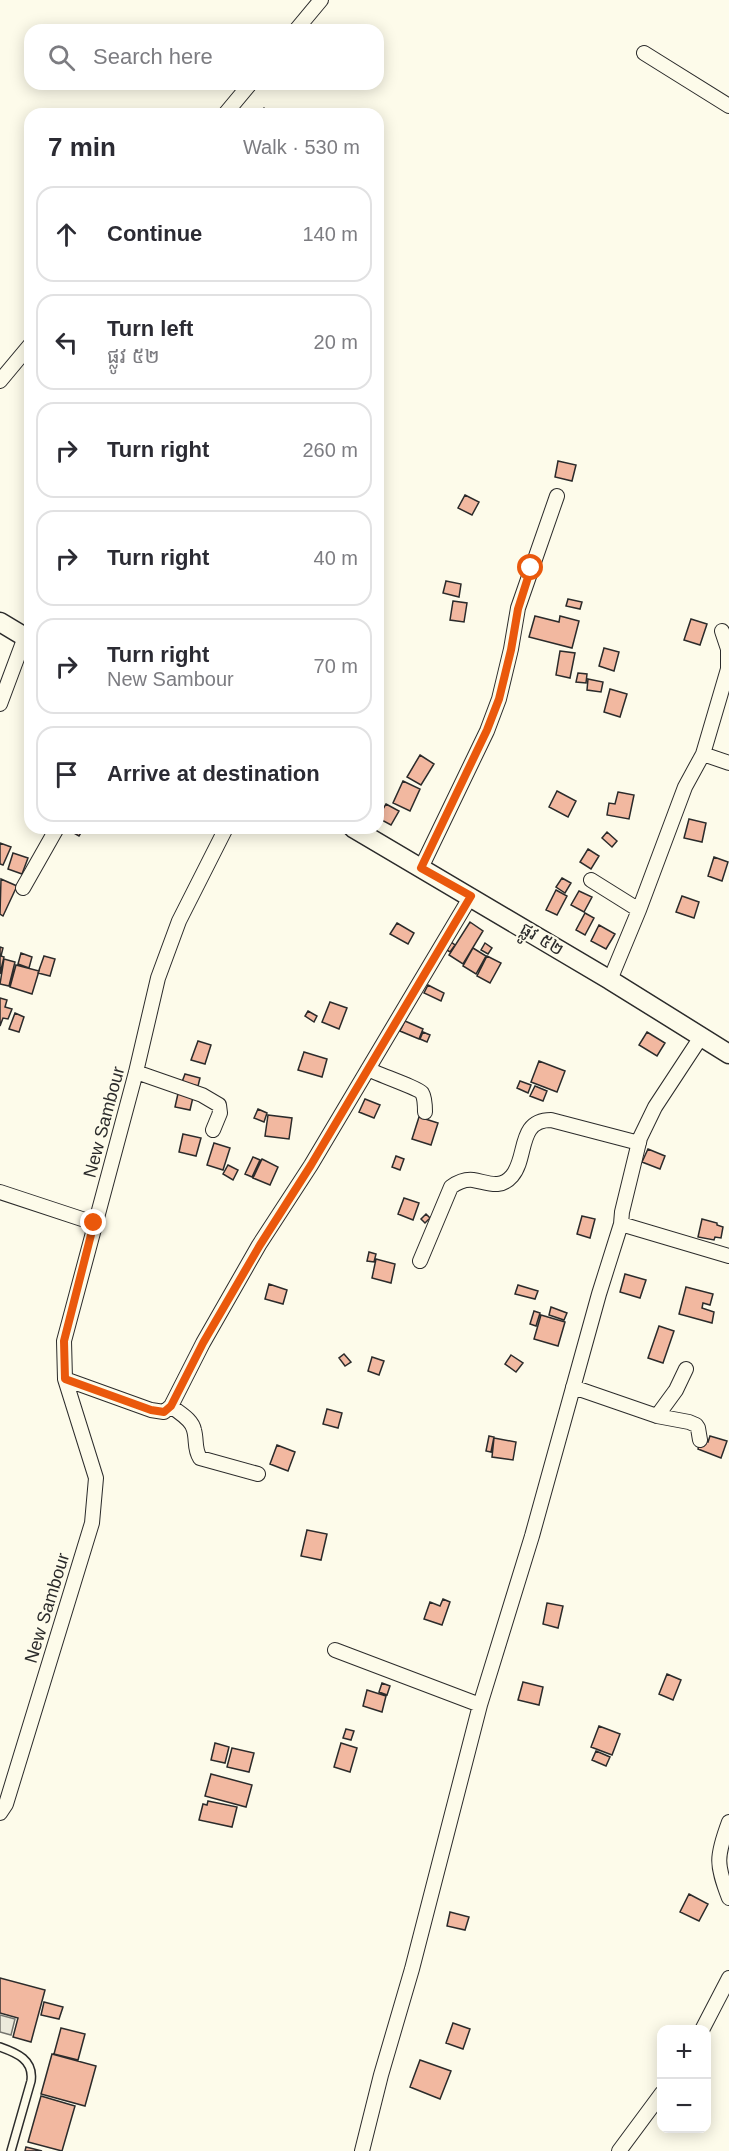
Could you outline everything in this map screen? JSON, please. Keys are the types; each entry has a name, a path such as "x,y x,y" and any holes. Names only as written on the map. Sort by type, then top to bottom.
{"street":[{"path":"301,24 321,0"},
{"path":"644,53 729,106"},
{"path":"230,108 245,90"},
{"path":"0,381 24,352"},
{"path":"421,868 487,730 499,699 518,609 557,496"},
{"path":"0,622 24,636"},
{"path":"610,980 685,787 703,754 728,669 728,649 722,631"},
{"path":"0,704 24,647"},
{"path":"703,754 729,763"},
{"path":"23,888 54,834"},
{"name":"New Sambour","path":"3,1809 92,1523 96,1478 65,1379 64,1341 162,968 179,921 223,834"},
{"name":"ផ្លូវ ៥២","path":"363,834 471,896 729,1054"},
{"path":"591,880 639,910"},
{"path":"65,1379 151,1410 164,1412 171,1406 203,1343 260,1245 311,1165 471,896"},
{"path":"362,2151 480,1705 532,1536 599,1294 621,1224 639,1143 655,1107 701,1037"},
{"path":"368,1070 418,1089 424,1095 425,1112"},
{"path":"136,1072 202,1095 219,1105 220,1113 213,1130"},
{"path":"420,1261 451,1187 460,1180 494,1185 504,1182 513,1175 530,1128 538,1122 551,1120 639,1143"},
{"path":"0,1192 94,1223"},
{"path":"621,1224 729,1256"},
{"path":"657,1416 676,1390 686,1370"},
{"path":"573,1387 657,1416 696,1425 700,1440"},
{"path":"171,1406 190,1421 194,1429 196,1453 200,1458 258,1474"},
{"path":"335,1650 480,1705"},
{"path":"729,1822 719,1850 720,1874 729,1898"},
{"path":"705,2025 729,1978"},
{"path":"620,2151 657,2100"}],"lane":[{"path":"0,1824 3,1809"},
{"path":"0,2047 20,2055 32,2070 32,2081 11,2151"}],"shaded area":[{"path":"0,2015 15,2019 11,2035 0,2032"}],"building":[{"path":"558,461 576,465 572,481 555,477"},
{"path":"465,495 479,502 472,515 458,508"},
{"path":"446,581 461,584 459,597 443,593"},
{"path":"568,599 582,602 580,609 566,606"},
{"path":"453,601 467,603 464,622 450,620"},
{"path":"535,616 559,622 560,616 579,621 572,648 529,637"},
{"path":"691,619 707,624 700,645 684,640"},
{"path":"604,648 619,652 614,671 599,666"},
{"path":"560,651 575,653 570,678 556,675"},
{"path":"578,673 587,674 586,683 576,682"},
{"path":"588,679 603,682 601,692 587,690"},
{"path":"610,689 627,694 620,717 604,712"},
{"path":"420,755 434,764 421,785 407,777"},
{"path":"403,781 420,789 410,811 393,803"},
{"path":"557,791 576,801 568,817 549,807"},
{"path":"618,792 634,795 629,819 607,815 609,803 615,804"},
{"path":"386,804 399,811 391,825 384,821"},
{"path":"689,819 706,823 702,842 684,838"},
{"path":"607,832 617,841 612,847 602,838"},
{"path":"0,843 11,847 3,865 0,864"},
{"path":"588,849 599,856 591,869 580,862"},
{"path":"13,853 28,858 22,874 8,869"},
{"path":"714,857 728,862 722,881 708,876"},
{"path":"562,878 571,883 565,893 556,887"},
{"path":"1,879 17,886 3,916 0,914"},
{"path":"556,890 567,896 557,915 546,910"},
{"path":"579,891 592,897 584,912 571,905"},
{"path":"682,896 699,902 694,918 676,912"},
{"path":"585,913 594,918 585,935 576,930"},
{"path":"470,922 483,931 463,964 449,955"},
{"path":"397,923 414,933 408,944 390,934"},
{"path":"599,925 615,934 606,949 591,941"},
{"path":"447,939 455,945 450,952 442,947"},
{"path":"485,943 492,948 488,954 481,950"},
{"path":"0,947 3,948 1,956 4,957 0,974"},
{"path":"473,948 486,956 476,974 463,966"},
{"path":"21,953 32,957 29,968 18,964"},
{"path":"44,956 55,959 50,976 38,973"},
{"path":"487,956 501,963 490,983 477,976"},
{"path":"4,959 15,962 9,986 0,984"},
{"path":"16,965 39,971 32,994 10,987"},
{"path":"428,985 444,993 441,1001 424,993"},
{"path":"0,998 7,1000 5,1007 12,1009 8,1019 3,1018 0,1026"},
{"path":"330,1002 347,1008 339,1029 322,1022"},
{"path":"308,1011 317,1016 314,1022 305,1016"},
{"path":"15,1013 24,1017 19,1032 9,1029"},
{"path":"405,1021 423,1029 419,1039 400,1031"},
{"path":"423,1032 430,1035 427,1042 420,1039"},
{"path":"647,1032 665,1043 657,1056 639,1045"},
{"path":"198,1041 211,1045 205,1064 191,1060"},
{"path":"304,1052 327,1059 322,1077 298,1070"},
{"path":"539,1061 565,1071 557,1092 531,1082"},
{"path":"185,1074 200,1078 198,1086 182,1082"},
{"path":"520,1081 531,1085 528,1093 517,1088"},
{"path":"535,1086 547,1091 543,1101 530,1096"},
{"path":"179,1089 194,1093 190,1110 175,1107"},
{"path":"365,1099 380,1105 374,1118 359,1112"},
{"path":"258,1109 267,1113 264,1122 254,1118"},
{"path":"268,1115 292,1118 289,1139 265,1136"},
{"path":"419,1117 438,1123 431,1145 412,1139"},
{"path":"183,1134 201,1138 196,1156 179,1152"},
{"path":"214,1143 230,1148 223,1170 207,1165"},
{"path":"648,1149 665,1156 660,1169 642,1162"},
{"path":"396,1156 404,1159 400,1170 392,1167"},
{"path":"253,1157 260,1160 252,1177 245,1174"},
{"path":"262,1159 278,1167 270,1185 253,1178"},
{"path":"228,1165 238,1170 233,1180 223,1174"},
{"path":"404,1198 419,1203 413,1220 398,1214"},
{"path":"426,1214 430,1218 425,1223 421,1219"},
{"path":"582,1216 595,1219 590,1238 577,1234"},
{"path":"702,1219 723,1227 721,1238 715,1237 714,1240 698,1237"},
{"path":"369,1252 376,1254 374,1262 367,1261"},
{"path":"376,1259 395,1264 391,1283 372,1278"},
{"path":"625,1274 646,1280 640,1298 620,1292"},
{"path":"269,1284 287,1290 283,1304 265,1299"},
{"path":"518,1285 538,1291 535,1299 515,1294"},
{"path":"686,1287 713,1294 710,1305 703,1303 702,1308 714,1312 712,1323 679,1314"},
{"path":"551,1307 567,1313 564,1320 549,1315"},
{"path":"534,1311 540,1313 536,1326 530,1324"},
{"path":"541,1315 565,1322 558,1346 534,1339"},
{"path":"659,1326 674,1331 663,1363 648,1358"},
{"path":"344,1354 351,1362 345,1366 339,1358"},
{"path":"511,1355 523,1363 516,1372 505,1364"},
{"path":"372,1357 384,1361 379,1375 368,1371"},
{"path":"327,1409 342,1413 338,1428 323,1424"},
{"path":"489,1436 494,1437 491,1452 486,1451"},
{"path":"710,1436 727,1441 721,1458 698,1449 701,1439 708,1442"},
{"path":"494,1438 516,1442 513,1460 492,1457"},
{"path":"277,1445 295,1452 288,1471 270,1464"},
{"path":"307,1530 327,1534 321,1560 301,1556"},
{"path":"443,1599 450,1602 442,1625 424,1619 430,1602 440,1606"},
{"path":"547,1603 563,1606 558,1628 543,1624"},
{"path":"667,1674 681,1680 673,1700 659,1694"},
{"path":"523,1682 543,1687 539,1705 518,1700"},
{"path":"382,1683 390,1686 387,1695 379,1692"},
{"path":"367,1690 386,1696 382,1712 363,1706"},
{"path":"599,1726 620,1734 612,1755 591,1747"},
{"path":"346,1729 354,1731 351,1740 343,1738"},
{"path":"215,1743 229,1747 225,1763 211,1760"},
{"path":"341,1743 357,1748 350,1772 334,1767"},
{"path":"232,1748 254,1753 249,1772 227,1767"},
{"path":"596,1751 610,1757 606,1766 592,1760"},
{"path":"211,1774 252,1785 246,1807 205,1796"},
{"path":"208,1801 237,1807 232,1827 199,1820 203,1804 207,1805"},
{"path":"689,1894 708,1904 699,1921 680,1912"},
{"path":"450,1912 469,1917 465,1930 447,1926"},
{"path":"0,1978 45,1990 31,2042 13,2037 18,2018 0,2013"},
{"path":"44,2002 63,2007 59,2019 41,2015"},
{"path":"453,2023 470,2029 463,2049 446,2043"},
{"path":"61,2028 85,2034 78,2060 54,2054"},
{"path":"52,2054 96,2066 85,2106 41,2094"},
{"path":"420,2060 451,2071 440,2099 410,2087"},
{"path":"41,2096 75,2106 62,2151 28,2142"},
{"path":"26,2147 42,2151 25,2151"}],"route":[{"path":"94,1223 64,1341 65,1379 151,1410 164,1412 171,1406 203,1343 260,1245 311,1165 471,896 421,868 487,730 499,699 518,609 531,568"}]}
